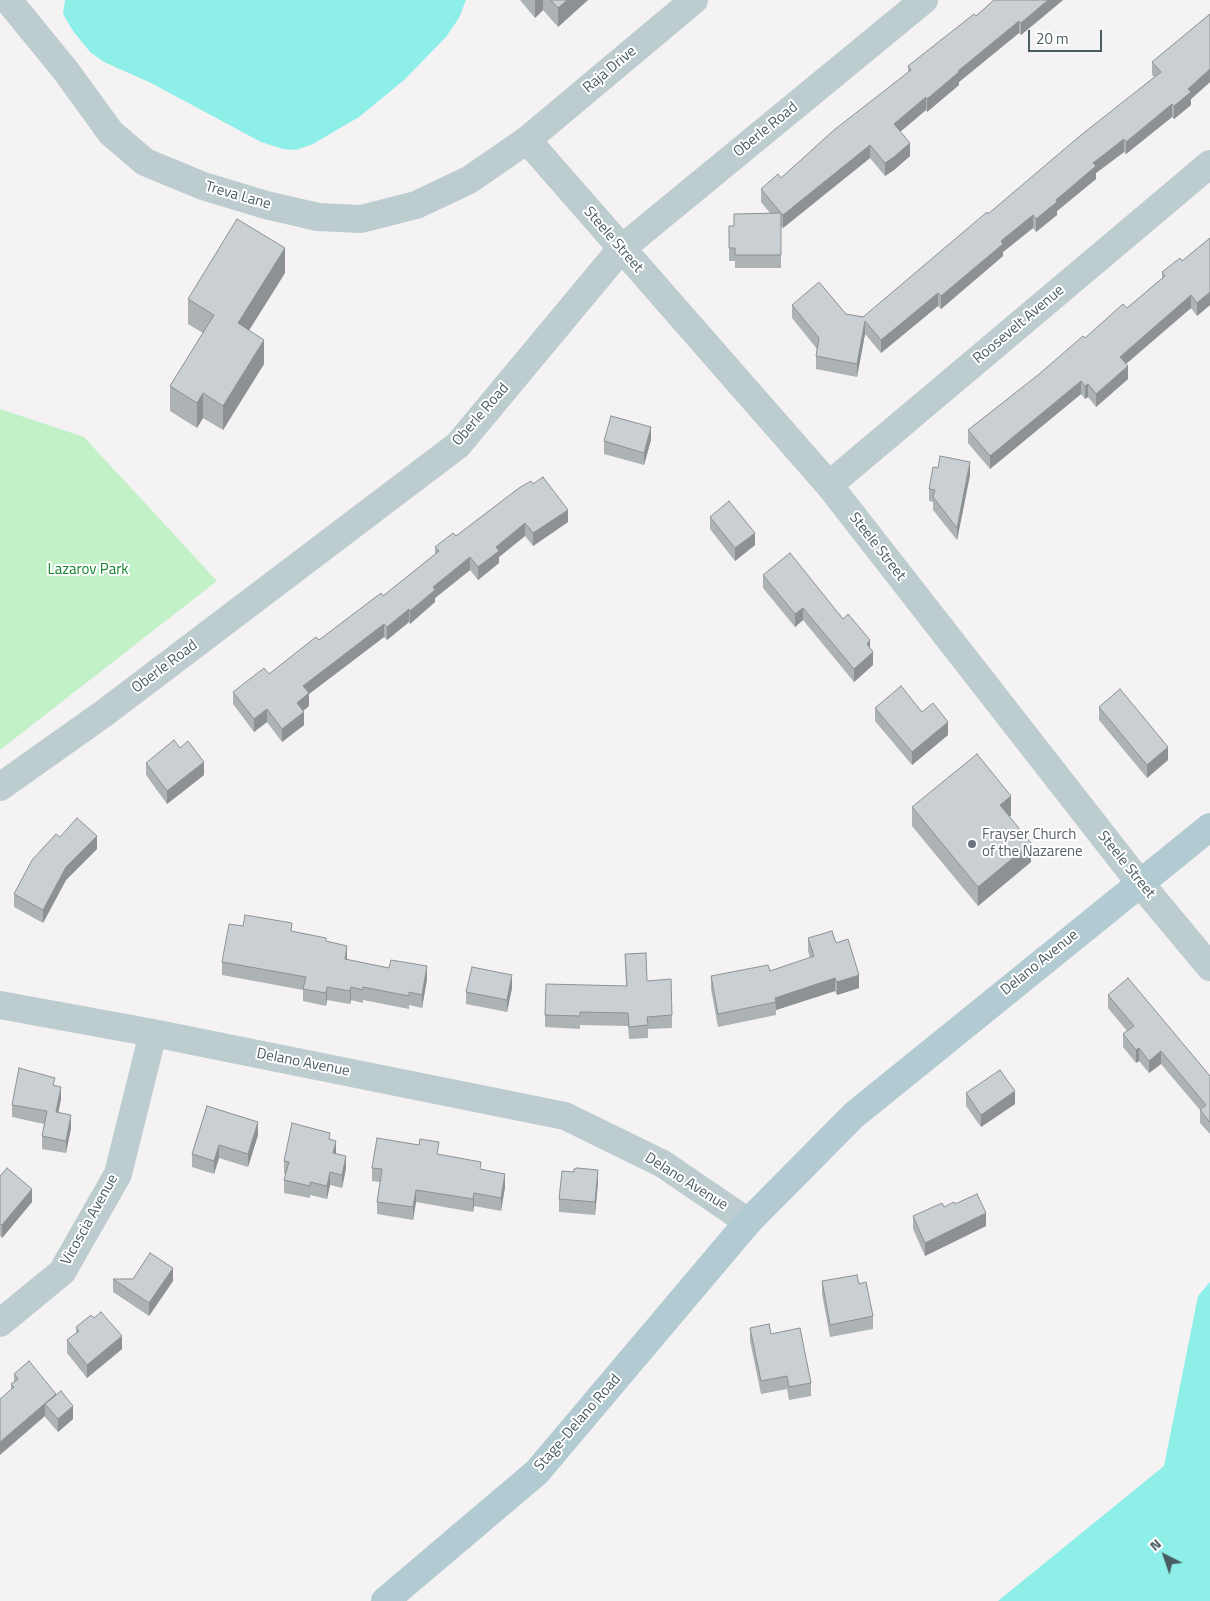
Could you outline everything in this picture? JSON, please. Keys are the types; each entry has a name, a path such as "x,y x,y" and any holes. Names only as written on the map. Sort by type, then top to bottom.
{"main road":[{"name":"Delano Avenue","path":"748,1222 854,1115 1139,882 1210,827"},
{"name":"Stage-Delano Road","path":"385,1601 537,1472 748,1222"}],"street":[{"name":"Treva Lane","path":"8,0 66,72 111,133 145,162 203,186 266,204 318,217 361,219 407,208 468,180 527,140"},
{"name":"Raja Drive","path":"527,140 694,0"},
{"name":"Oberle Road","path":"0,787 103,714 458,445 621,249 924,0"},
{"name":"Steele Street","path":"527,140 829,486 1139,882 1210,967"},
{"name":"Roosevelt Avenue","path":"829,486 1210,164"},
{"name":"Delano Avenue","path":"0,1005 153,1033 565,1116 663,1164 748,1222"},
{"name":"Vicoscia Avenue","path":"0,1323 62,1272 118,1174 153,1033"}],"green space":[{"name":"Lazarov Park","path":"0,409 84,437 217,581 0,750"}],"water":[{"path":"65,0 466,0 459,18 446,37 404,80 359,117 313,144 296,150 283,149 261,142 151,83 104,62 90,52 73,31 63,14"},
{"path":"1210,1282 1210,1601 998,1601 1164,1466 1198,1296"}],"building":[{"path":"551,0 567,0 558,8"},
{"path":"994,0 1048,0 1021,23 1019,21 927,99 926,97 894,124 910,143 885,163 870,145 783,215 761,189 778,174 781,178 834,130 911,70 908,66 974,14 976,16"},
{"path":"1210,14 1210,69 1188,89 1191,92 1174,106 1172,104 1126,142 1124,139 1093,163 1096,166 1056,200 1057,202 1036,219 1033,215 1001,241 1003,244 941,296 938,293 881,340 865,321 857,364 816,356 819,338 792,305 819,282 846,314 863,317 987,212 988,214 1081,135 1161,72 1152,62"},
{"path":"781,213 781,255 735,255 735,248 729,248 729,226 734,226 734,214"},
{"path":"237,219 285,248 238,323 264,340 223,406 203,393 197,403 170,386 214,315 188,299"},
{"path":"1210,238 1210,292 1197,303 1191,295 1120,357 1128,366 1096,394 1088,384 1085,386 1081,381 990,456 968,430 1038,375 1083,336 1085,338 1123,304 1127,308 1165,276 1162,272 1180,258 1182,261"},
{"path":"611,416 651,427 644,453 604,441"},
{"path":"940,456 970,462 957,528 933,497 935,490 929,489 933,467 938,468"},
{"path":"543,477 568,510 533,533 525,523 496,547 499,551 478,567 470,557 433,587 435,590 410,611 409,609 387,627 384,624 303,686 309,693 297,703 304,712 282,729 267,709 254,719 233,692 264,668 269,674 316,637 319,640 381,593 383,596 439,551 435,547 453,533 456,536 519,488 531,481 533,484"},
{"path":"729,501 755,533 735,548 710,517"},
{"path":"790,553 843,619 848,614 870,640 867,644 873,652 854,669 803,608 795,614 763,575"},
{"path":"901,686 922,712 933,703 948,722 912,752 875,708"},
{"path":"1120,689 1168,747 1147,765 1099,707"},
{"path":"174,740 180,748 188,741 204,762 167,791 146,763"},
{"name":"Frayser Church of the Nazarene","path":"977,754 1011,796 1000,805 1031,843 978,887 912,807"},
{"path":"77,818 97,836 66,867 43,910 14,894 32,860 56,834 60,837"},
{"path":"245,915 292,923 291,931 326,938 326,941 347,946 345,959 389,968 391,960 427,966 422,995 409,992 409,996 363,987 363,990 351,987 350,991 327,987 326,993 303,989 306,977 222,962 229,924 243,926"},
{"path":"832,931 836,943 848,939 859,975 837,982 835,978 775,998 776,1002 718,1014 711,976 768,965 770,971 814,956 808,938"},
{"path":"646,953 647,981 671,979 672,1015 647,1017 648,1025 629,1027 628,1013 580,1012 580,1016 545,1015 546,984 627,986 625,954"},
{"path":"472,967 512,975 507,1000 466,992"},
{"path":"1128,978 1210,1076 1210,1122 1200,1110 1206,1105 1161,1051 1149,1061 1139,1048 1136,1050 1123,1034 1134,1026 1108,995"},
{"path":"19,1068 55,1078 53,1085 61,1087 56,1112 71,1115 66,1141 42,1136 47,1111 12,1105"},
{"path":"1000,1070 1015,1091 981,1115 966,1093"},
{"path":"207,1106 258,1122 248,1154 219,1145 214,1161 192,1154"},
{"path":"292,1123 330,1133 329,1139 336,1141 333,1153 346,1156 342,1175 330,1172 327,1186 310,1182 310,1186 284,1180 289,1162 284,1161"},
{"path":"377,1138 419,1145 420,1139 439,1142 437,1154 481,1162 480,1169 505,1174 501,1198 474,1193 473,1199 416,1190 413,1207 377,1202 382,1169 372,1168"},
{"path":"7,1168 32,1189 2,1225 0,1224 0,1176"},
{"path":"574,1169 598,1170 595,1202 559,1199 562,1171 574,1172"},
{"path":"977,1194 986,1213 925,1243 913,1216 942,1203 944,1207"},
{"path":"150,1253 173,1268 149,1303 113,1279 133,1279"},
{"path":"857,1275 859,1284 866,1282 873,1316 830,1325 822,1281"},
{"path":"101,1312 122,1336 87,1365 67,1340 79,1331 76,1327 91,1315 94,1318"},
{"path":"769,1324 771,1334 800,1328 811,1383 789,1387 787,1376 761,1381 750,1328"},
{"path":"29,1361 56,1394 0,1442 0,1399 14,1387 11,1384 18,1379 14,1374"},
{"path":"61,1391 73,1406 58,1419 45,1404"}],"place":[{"name":"Frayser Church of the Nazarene","path":"972,844"}]}
